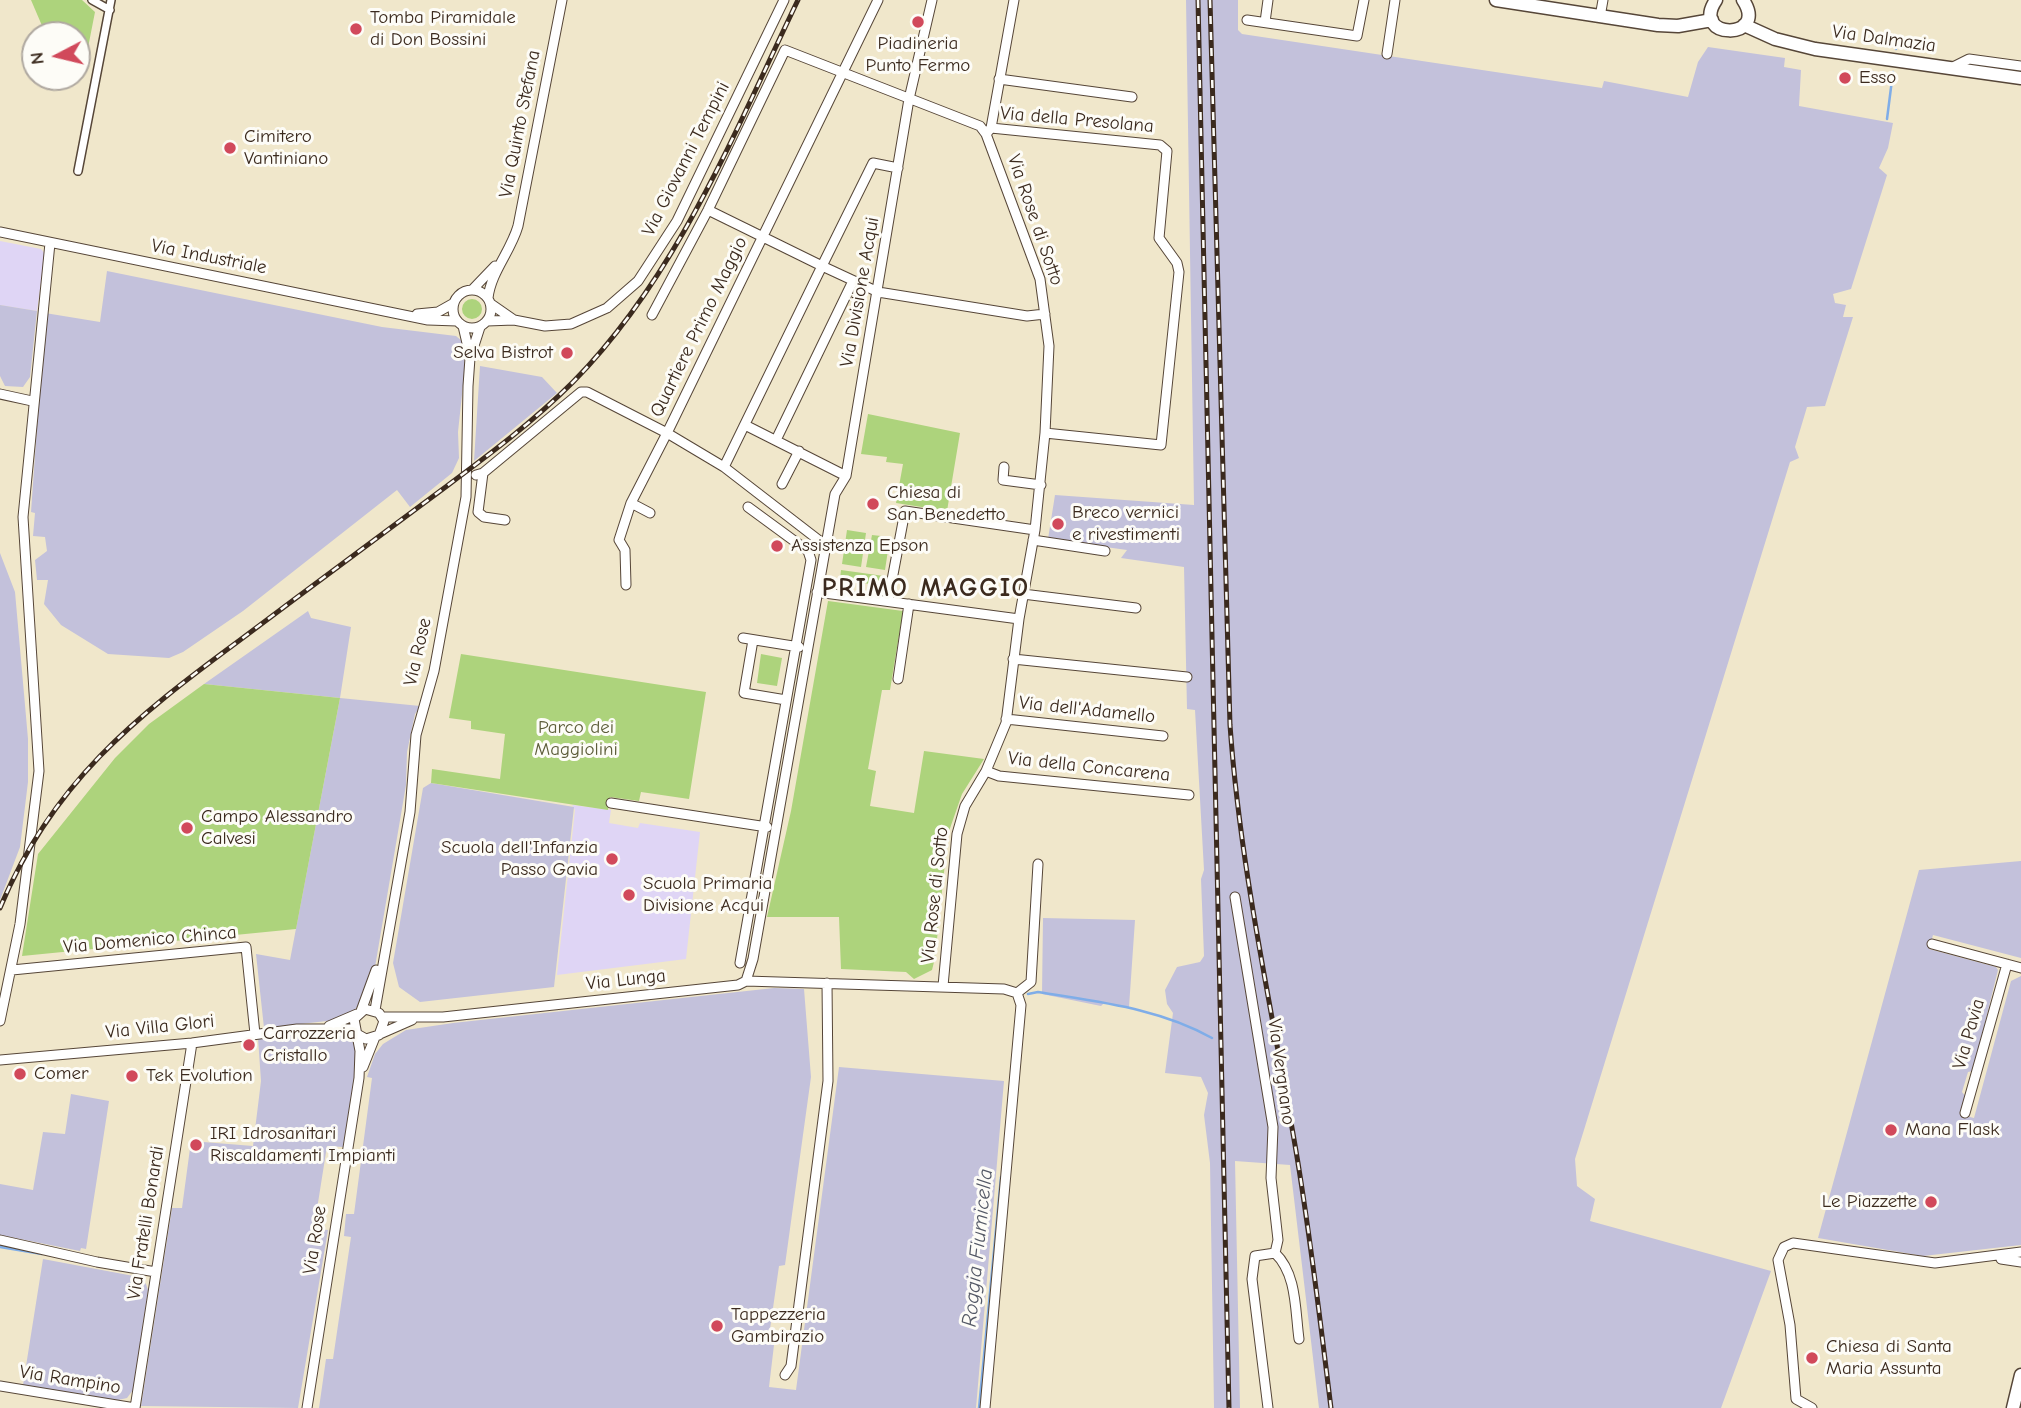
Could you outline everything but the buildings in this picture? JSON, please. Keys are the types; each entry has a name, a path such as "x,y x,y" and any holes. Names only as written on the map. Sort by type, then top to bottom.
{"main road":[{"path":"1496,0 1550,4 1600,17 1658,25 1678,26 1712,20 1727,32 1738,30 1744,24 1748,12 1743,0"},
{"path":"1712,20 1712,7 1716,0"},
{"name":"Via Dalmazia","path":"1744,24 1775,39 1815,49 2021,78"},
{"path":"2012,1408 2021,1375"}],"street":[{"path":"92,0 110,10"},
{"path":"78,171 111,0"},
{"name":"Via Quinto Stefana","path":"489,301 493,279 518,226 562,0"},
{"name":"Via Giovanni Tempini","path":"484,324 514,320 545,326 570,324 607,308 638,281 677,221 784,0"},
{"name":"Quartiere Primo Maggio","path":"626,585 625,550 619,540 631,503 878,0"},
{"name":"Via Divisione Acqui","path":"746,981 751,972 835,494 846,476 909,99 932,0"},
{"name":"Via Rose di Sotto","path":"943,986 957,834 965,806 1000,743 1006,719 1041,485 1045,433 1049,346 1040,279 989,131 1014,0"},
{"path":"1265,22 1268,0"},
{"path":"1247,20 1357,36 1364,0"},
{"path":"1387,54 1395,0"},
{"path":"1600,17 1603,0"},
{"path":"652,315 708,210 785,50 989,131"},
{"path":"1951,68 1969,59 2021,66"},
{"path":"999,79 1132,97"},
{"name":"Via della Presolana","path":"989,131 1160,145 1167,151 1159,238 1177,263 1179,272 1161,444 1045,433"},
{"path":"724,467 873,163 898,168"},
{"name":"Quartiere Primo Maggio","path":"708,210 878,292 1027,316 1045,314"},
{"name":"Via Industriale","path":"0,232 411,314 428,320 460,324"},
{"path":"0,1021 12,971 32,842 39,771 23,535 32,401 50,243"},
{"name":"Via Quinto Stefana","path":"472,290 508,252"},
{"path":"776,440 853,281"},
{"path":"472,290 489,301 484,324 460,324 454,303 461,293 472,290"},
{"name":"Via Giovanni Tempini","path":"489,301 514,320"},
{"name":"Via Industriale","path":"411,314 438,312 454,303"},
{"name":"Via Rose","path":"379,1013 384,952 410,812 416,735 434,671 466,497 470,358 460,324"},
{"name":"Via Rose","path":"470,358 484,324"},
{"name":"Quartiere Primo Maggio","path":"505,520 481,516 478,512 480,474 578,393 587,392 667,433 724,467 825,545"},
{"path":"0,394 32,401"},
{"path":"744,425 846,476"},
{"path":"782,484 799,451"},
{"path":"1004,467 1003,480 1041,485"},
{"path":"631,503 650,513"},
{"path":"740,963 810,555 748,507"},
{"path":"770,523 780,510"},
{"path":"888,601 905,511 1105,551"},
{"path":"806,586 817,590 1019,619"},
{"path":"1023,594 1136,608"},
{"path":"898,679 909,604"},
{"path":"786,700 744,693 748,639 807,649"},
{"path":"1013,659 1187,677"},
{"name":"Via dell'Adamello","path":"1006,719 1163,736"},
{"name":"Via della Concarena","path":"986,771 999,776 1189,795"},
{"path":"611,803 776,829"},
{"path":"985,1408 1021,1005 1017,993 1031,982 1038,864"},
{"name":"Via Vergnano","path":"1235,897 1273,1127 1271,1178 1278,1240 1275,1253 1289,1269 1298,1339"},
{"path":"1932,944 2021,968"},
{"name":"Via Domenico Chinca","path":"12,971 246,947 255,1034"},
{"name":"Via Rose","path":"359,1013 384,952"},
{"name":"Via Pavia","path":"1965,1113 2007,964"},
{"name":"Via Lunga","path":"377,1036 401,1023 428,1017 690,991 746,981 943,986 1004,989 1017,993"},
{"path":"785,1375 792,1366 828,1081 827,983"},
{"path":"359,1013 379,1013 384,1026 377,1036 366,1039 356,1031 359,1013"},
{"name":"Via Villa Glori","path":"324,1027 359,1013"},
{"name":"Via Lunga","path":"379,1013 428,1017"},
{"name":"Via Villa Glori","path":"0,1060 192,1043 324,1027 356,1031"},
{"name":"Via Rose","path":"307,1408 359,1078 356,1031"},
{"name":"Via Rose","path":"359,1078 377,1036"},
{"name":"Via Fratelli Bonardi","path":"135,1408 192,1043"},
{"path":"0,1240 156,1272"},
{"path":"1812,1408 1794,1404 1790,1325 1778,1260 1784,1247 1793,1243 1936,1263 2021,1252"},
{"path":"1268,1408 1252,1264 1255,1256 1275,1253"},
{"path":"1993,1257 2021,1262"},
{"name":"Via Rampino","path":"0,1386 135,1408"}],"shaded area":[{"path":"1186,0 1238,0 1238,30 1242,34 1602,88 1604,81 1688,97 1698,62 1708,47 1785,58 1784,67 1801,70 1799,106 1893,123 1888,148 1879,168 1887,175 1851,289 1833,294 1835,303 1846,305 1843,317 1853,317 1825,406 1807,407 1795,447 1799,458 1790,462 1575,1159 1577,1186 1595,1199 1590,1221 1771,1271 1721,1408 1319,1408 1290,1165 1235,1161 1240,1408 1214,1408 1210,1163 1204,1115 1208,1093 1201,1077 1165,1073 1173,1013 1167,1004 1165,990 1177,967 1200,962 1204,956 1201,879 1204,870 1195,710 1187,709 1184,567 1121,558 1127,550 1048,539 1055,495 1194,505"},
{"path":"0,241 41,249 45,254 37,311 0,305"},
{"path":"107,271 382,327 456,336 462,341 465,366 458,432 459,458 452,473 410,507 397,490 243,611 183,652 169,658 108,654 61,625 44,604 48,580 37,580 35,560 47,551 45,537 33,536 35,513 31,512 45,313 100,322"},
{"path":"0,305 37,311 30,377 23,387 5,386 0,376"},
{"path":"480,366 542,377 557,393 474,461"},
{"path":"0,553 15,592 28,739 28,782 20,847 0,900"},
{"path":"308,611 311,618 351,627 340,698 204,684"},
{"path":"340,698 420,706 415,714 407,752 406,785 375,967 369,973 363,998 354,1011 336,1020 264,1028 256,954 290,960"},
{"path":"431,783 574,807 554,987 420,1002 399,987 393,963 423,788"},
{"name":"Scuola Primaria Divisione Acqui","path":"572,805 611,810 609,823 638,828 640,823 700,832 686,959 557,975 575,810"},
{"path":"2021,861 2021,958 1933,935 1929,949 1996,967 1998,970 1973,1071 1968,1072 1962,1092 1966,1097 1962,1115 1974,1118 2011,981 2021,976 2021,1245 1923,1256 1818,1238 1919,870"},
{"path":"1043,918 1135,920 1129,1007 1104,1003 1101,1006 1042,994"},
{"path":"774,988 804,989 811,1077 785,1265 779,1266 768,1343 774,1345 769,1387 796,1390 839,1067 1004,1081 976,1408 319,1408 326,1359 333,1359 351,1237 344,1236 346,1214 354,1214 372,1078 367,1077 375,1054 383,1044 406,1030 453,1023"},
{"path":"319,1032 347,1035 352,1039 358,1053 343,1147 327,1146 314,1228 328,1230 298,1408 141,1406 172,1208 182,1208 191,1141 253,1146 261,1081 258,1038"},
{"path":"71,1094 109,1101 86,1249 81,1248 80,1251 0,1235 0,1184 33,1190 43,1132 65,1134"},
{"path":"43,1259 139,1277 146,1284 148,1290 133,1390 127,1398 118,1400 23,1385"}],"green space":[{"path":"31,0 82,0 95,12 91,32 91,21 40,21"},
{"path":"472,299 479,302 482,309 479,316 472,319 465,316 462,309 465,302"},
{"path":"868,414 960,433 947,511 896,503 903,464 886,462 887,457 861,454"},
{"path":"847,530 866,533 861,567 842,564"},
{"path":"872,535 890,537 885,570 866,567"},
{"path":"841,570 884,576 882,586 840,579"},
{"path":"828,601 903,611 890,690 882,690 868,769 876,771 870,806 914,813 924,751 984,759 962,794 948,834 932,970 914,979 906,972 841,969 839,917 767,917 791,811"},
{"name":"Parco dei Maggiolini","path":"461,654 706,692 689,799 641,792 639,801 610,797 608,810 431,783 432,769 500,779 505,734 471,729 471,721 449,718"},
{"path":"761,654 782,658 777,686 757,683"},
{"name":"Campo Alessandro Calvesi","path":"204,684 340,698 296,929 22,956 38,854 115,758 149,724"}],"waterway":[{"path":"1887,119 1893,72"},
{"name":"Roggia Fiumicella","path":"1028,994 1038,992 1128,1007 1171,1020 1212,1038"},
{"name":"Roggia Fiumicella","path":"979,1408 1001,1177"},
{"name":"Roggia Fiumicella","path":"0,1247 42,1254"}],"railway":[{"path":"0,908 21,864 45,824 71,789 131,726 201,669 519,431 573,382 610,340 643,296 701,201 798,0"},
{"path":"1198,0 1229,1408"},
{"path":"1210,0 1230,725 1241,831 1300,1178 1331,1408"}],"place":[{"name":"Piadineria Punto Fermo","path":"918,22"},
{"name":"Tomba Piramidale di Don Bossini","path":"356,29"},
{"name":"Esso","path":"1845,78"},
{"name":"Cimitero Vantiniano","path":"230,148"},
{"name":"Selva Bistrot","path":"567,353"},
{"name":"Chiesa di San Benedetto","path":"873,504"},
{"name":"Breco vernici e rivestimenti","path":"1058,524"},
{"name":"Assistenza Epson","path":"777,546"},
{"name":"Campo Alessandro Calvesi","path":"187,828"},
{"name":"Scuola dell'Infanzia Passo Gavia","path":"612,859"},
{"name":"Scuola Primaria Divisione Acqui","path":"629,895"},
{"name":"Carrozzeria Cristallo","path":"249,1045"},
{"name":"Comer","path":"20,1074"},
{"name":"Tek Evolution","path":"132,1076"},
{"name":"Mana Flask","path":"1891,1130"},
{"name":"IRI Idrosanitari Riscaldamenti Impianti","path":"196,1145"},
{"name":"Le Piazzette","path":"1931,1202"},
{"name":"Tappezzeria Gambirazio","path":"717,1326"},
{"name":"Chiesa di Santa Maria Assunta","path":"1812,1358"}],"district":[{"name":"PRIMO MAGGIO","path":"926,589"}]}
